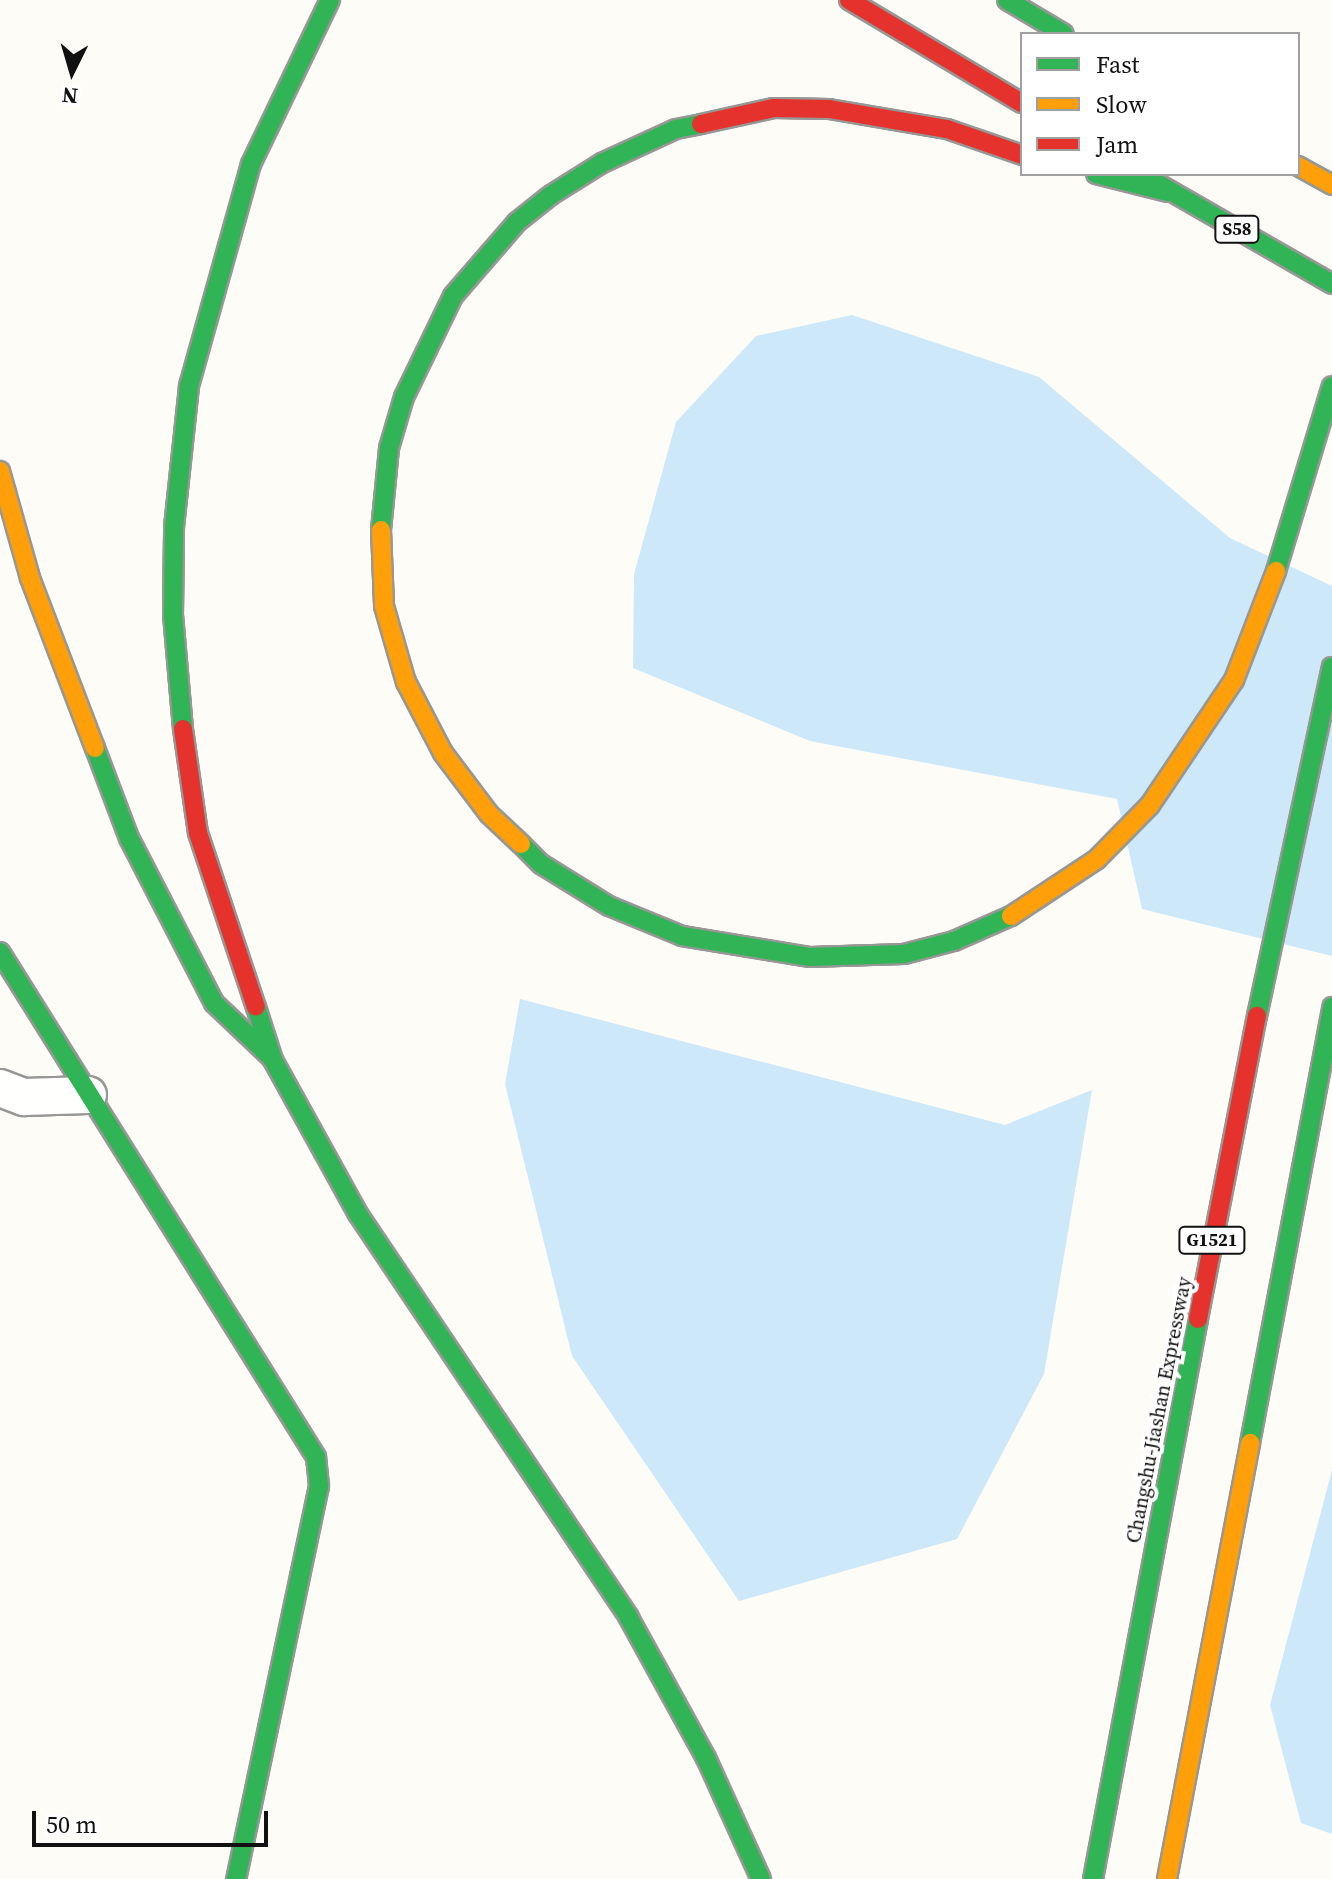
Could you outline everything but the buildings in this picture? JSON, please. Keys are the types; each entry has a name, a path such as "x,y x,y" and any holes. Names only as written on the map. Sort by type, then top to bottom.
{"main road":[{"path":"330,0 251,164 189,386 174,527 173,615 187,775 217,900 273,1060 358,1214 629,1618 706,1758 761,1879"},
{"path":"849,0 1020,102"},
{"path":"1007,0 1061,32"},
{"path":"1020,154 947,129 884,114 774,108 676,129 614,157 551,195 481,260 428,340 389,448 379,557 384,606 406,682 443,753 489,814 541,864 609,906 682,936 810,957 904,954 954,941 1030,908 1096,860 1150,805 1234,680 1264,614 1332,386"},
{"path":"1300,167 1332,185"},
{"path":"1104,176 1174,193"},
{"name":"S58","path":"1144,176 1332,284"},
{"path":"0,471 30,578 129,838 214,1003 273,1060"},
{"name":"Changshu-Jiashan Expressway","path":"1093,1879 1235,1119 1332,667"},
{"path":"0,952 316,1457 319,1486 236,1879"},
{"path":"1167,1879 1332,1007"}],"street":[{"path":"0,1088 24,1097 88,1095"}],"water":[{"path":"852,315 1039,377 1230,538 1332,586 1332,956 1142,909 1117,799 810,741 633,668 634,574 676,422 756,336"},
{"path":"520,999 1005,1125 1092,1090 1044,1374 957,1539 739,1601 572,1356 505,1084"},
{"path":"1332,1470 1332,1834 1301,1823 1270,1705"}],"traffic: fast":[{"path":"183,729 173,615 174,527 189,386 251,164 330,0"},
{"path":"1007,0 1061,32"},
{"path":"381,530 389,448 404,397 453,296 517,222 551,195 602,163 676,129 701,124"},
{"path":"1104,176 1168,192"},
{"path":"1144,176 1332,284"},
{"path":"1276,571 1332,386"},
{"path":"1257,1016 1332,667"},
{"path":"95,748 129,838 214,1003 271,1057"},
{"path":"521,844 541,864 609,906 682,936 810,957 904,954 954,941 1011,916"},
{"path":"0,952 316,1457 319,1486 236,1879"},
{"path":"256,1007 273,1060 358,1214 629,1618 706,1758 761,1879"},
{"path":"1250,1443 1332,1007"},
{"path":"1093,1879 1198,1319"}],"traffic: slow":[{"path":"1300,167 1332,185"},
{"path":"0,471 30,578 95,748"},
{"path":"381,530 384,606 406,682 443,753 489,814 521,844"},
{"path":"1011,916 1096,860 1150,805 1234,680 1276,571"},
{"path":"1167,1879 1250,1443"}],"traffic: jam":[{"path":"849,0 1020,102"},
{"path":"701,124 774,108 829,109 947,129 1020,154"},
{"path":"183,729 198,833 256,1007"},
{"path":"1198,1319 1257,1016"}]}
